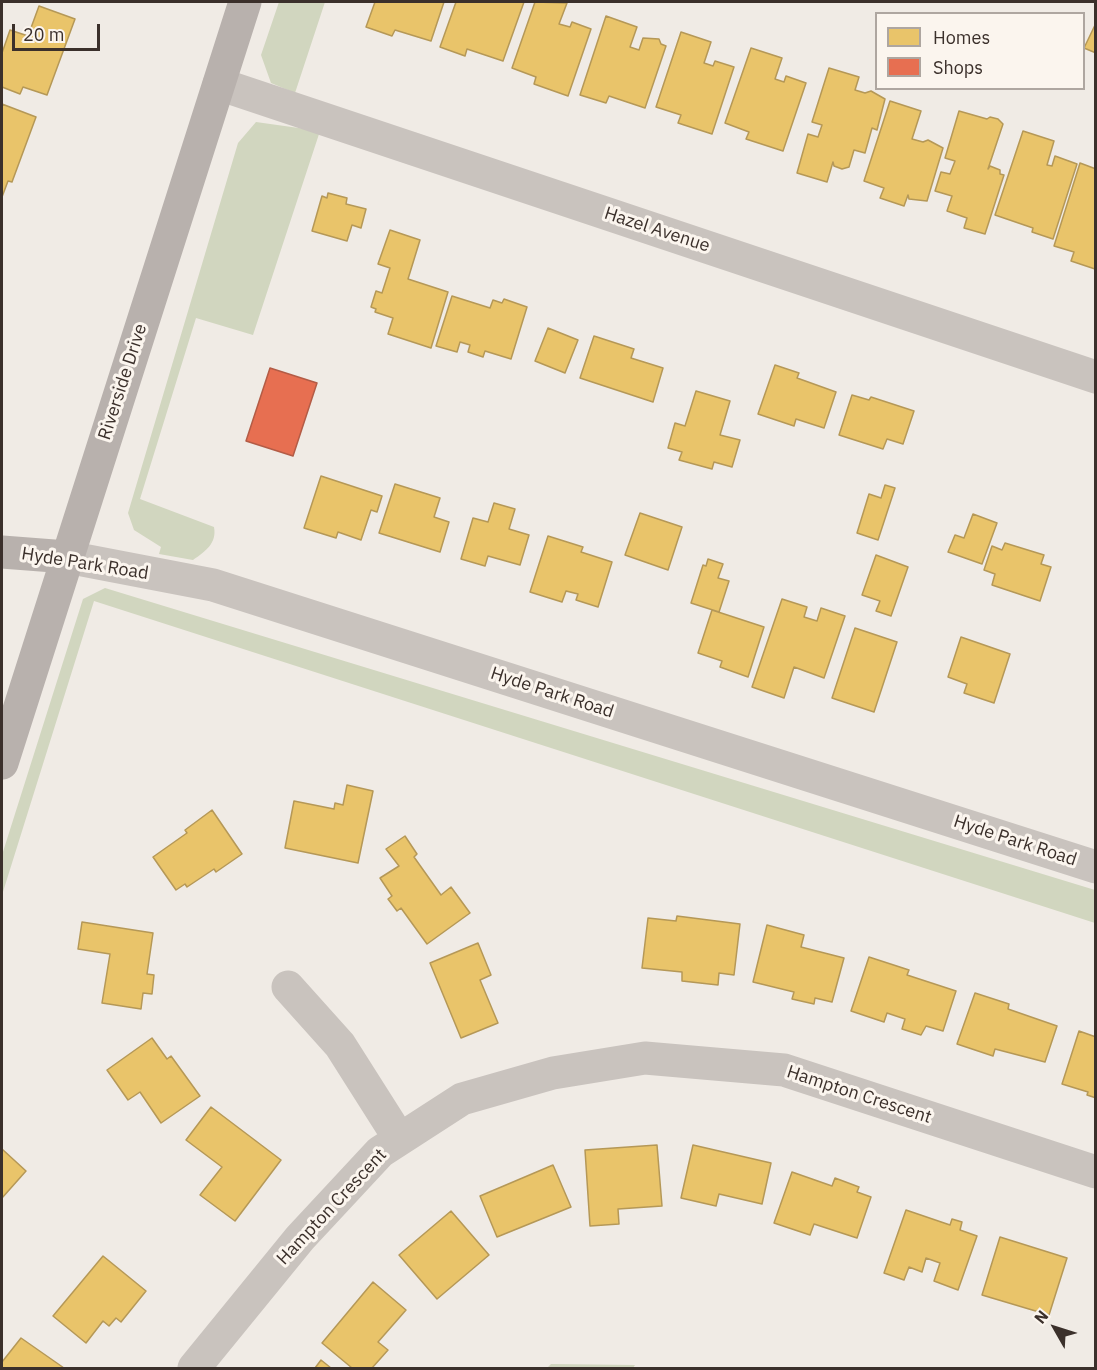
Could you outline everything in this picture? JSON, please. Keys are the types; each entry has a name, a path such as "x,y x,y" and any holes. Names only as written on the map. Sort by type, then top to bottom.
{"main road":[{"name":"Riverside Drive","path":"2,763 245,2"},
{"name":"Hyde Park Road","path":"2,552 67,557"}],"street":[{"name":"Hazel Avenue","path":"219,84 1095,377"},
{"name":"Hyde Park Road","path":"67,557 213,585 1095,867"},
{"path":"288,987 340,1045 399,1138"},
{"name":"Hampton Crescent","path":"194,1368 300,1238 380,1152 462,1099 553,1073 645,1058 784,1070 1095,1172"}],"green space":[{"path":"279,2 325,2 295,93 271,83 261,55"},
{"path":"256,122 320,131 253,335 196,318 140,499 214,527 214,538 206,550 193,560 159,554 161,547 134,530 128,513 238,143"},
{"path":"105,588 1095,890 1095,923 94,601 2,895 2,855 83,599"},
{"path":"551,1364 635,1365 633,1368 547,1368"}],"building: Homes":[{"path":"375,2 444,2 431,41 395,30 392,36 366,27"},
{"path":"456,2 524,2 503,61 467,49 465,56 440,47"},
{"path":"535,2 567,3 559,24 570,27 572,22 591,29 568,96 534,84 536,77 512,68"},
{"path":"39,6 75,19 47,95 23,87 20,94 2,87 2,53 10,30 28,36"},
{"path":"606,16 637,27 630,47 639,50 643,38 659,39 661,44 666,46 645,108 609,96 606,103 580,95"},
{"path":"1096,23 1096,53 1085,48"},
{"path":"681,32 711,42 704,63 713,66 715,61 734,67 712,134 678,123 681,115 656,107"},
{"path":"751,48 782,58 775,79 784,82 786,76 806,83 783,151 746,139 749,132 725,123"},
{"path":"829,68 859,77 855,90 865,93 871,91 885,99 877,130 872,128 865,153 854,150 849,167 842,169 834,166 833,162 827,182 797,173 808,134 818,137 822,125 812,122"},
{"path":"890,101 921,111 912,139 923,142 928,140 943,148 927,201 909,199 908,195 904,206 880,198 884,188 864,181"},
{"path":"2,104 36,117 12,182 8,181 2,197"},
{"path":"959,111 987,119 990,117 998,119 1003,124 988,169 990,166 1000,170 1000,174 1004,175 985,234 964,228 967,218 947,211 952,196 935,191 941,172 950,174 955,161 945,158"},
{"path":"1023,131 1054,141 1047,165 1052,166 1055,156 1077,164 1053,239 1032,232 1033,228 995,215"},
{"path":"1080,163 1096,169 1095,269 1071,261 1074,252 1054,246"},
{"path":"328,193 347,198 346,204 366,209 361,228 352,225 347,241 312,231 322,196 327,198"},
{"path":"390,230 420,240 408,279 448,292 431,348 388,334 393,318 375,312 376,309 371,307 376,291 382,293 390,268 378,264"},
{"path":"452,296 490,308 493,300 502,303 504,299 527,307 511,359 485,351 483,357 468,352 470,345 460,342 457,352 436,346"},
{"path":"548,328 578,340 565,373 535,361"},
{"path":"594,336 634,349 631,358 663,368 653,402 580,378"},
{"path":"775,365 799,373 797,378 836,392 824,428 796,419 794,426 758,414"},
{"path":"696,391 730,401 720,435 740,440 732,467 714,462 712,469 679,460 682,452 668,448 675,423 685,426"},
{"path":"852,395 869,400 871,397 914,411 903,444 887,439 883,449 839,435"},
{"path":"321,476 382,496 377,512 371,510 361,540 338,532 336,538 304,528"},
{"path":"395,484 440,498 434,517 449,522 440,552 379,533"},
{"path":"885,485 895,488 878,540 857,533 869,494 881,498"},
{"path":"494,503 515,509 509,529 529,535 520,565 488,556 485,566 461,559 473,518 488,522"},
{"path":"640,513 682,527 668,570 625,555"},
{"path":"973,514 997,523 982,564 948,552 955,535 964,538"},
{"path":"548,536 583,547 581,552 612,562 598,607 576,600 578,594 566,591 562,602 530,592"},
{"path":"1005,543 1044,555 1041,564 1051,567 1040,601 992,585 995,574 984,570 992,546 1002,550"},
{"path":"876,555 908,567 891,616 876,611 880,601 862,595"},
{"path":"708,559 723,564 718,578 729,581 719,612 691,603 703,565 706,566"},
{"path":"782,599 807,607 804,617 817,621 821,608 845,616 824,678 794,667 784,698 752,687"},
{"path":"712,610 764,627 748,677 720,667 722,661 698,653"},
{"path":"855,628 897,642 874,712 832,698"},
{"path":"961,637 1010,654 994,703 964,693 967,684 948,677"},
{"path":"347,785 373,791 358,863 285,848 294,801 334,809 335,803 343,805"},
{"path":"212,810 242,854 216,872 214,869 187,887 185,884 176,890 153,857 187,833 185,830"},
{"path":"405,836 417,854 414,857 441,895 451,887 470,913 427,944 401,908 397,911 388,899 392,896 380,878 399,866 386,849"},
{"path":"677,916 740,924 734,975 719,973 718,985 682,981 682,972 642,968 648,918 676,921"},
{"path":"82,922 153,933 147,974 154,975 152,994 143,993 141,1009 102,1003 110,954 78,949"},
{"path":"767,925 804,935 801,947 844,958 832,1002 815,998 814,1004 792,999 794,992 753,982"},
{"path":"478,943 491,975 480,980 498,1023 461,1038 430,963"},
{"path":"869,957 909,970 907,975 956,991 943,1031 926,1026 921,1035 902,1029 905,1019 887,1013 884,1022 851,1011"},
{"path":"975,993 1009,1004 1008,1009 1057,1026 1045,1062 995,1049 993,1056 957,1044"},
{"path":"1079,1031 1096,1037 1096,1098 1087,1095 1088,1092 1062,1084"},
{"path":"152,1038 167,1059 171,1056 200,1096 161,1123 140,1092 128,1100 107,1070"},
{"path":"211,1107 281,1160 235,1221 200,1195 222,1167 186,1140"},
{"path":"657,1145 662,1206 618,1209 619,1224 590,1226 585,1150"},
{"path":"693,1145 771,1163 762,1204 719,1194 716,1206 681,1198"},
{"path":"2,1149 26,1171 2,1198"},
{"path":"553,1165 571,1207 497,1237 480,1196"},
{"path":"792,1172 832,1186 835,1178 859,1187 857,1192 871,1197 857,1238 814,1224 810,1235 774,1223"},
{"path":"906,1210 950,1225 952,1219 962,1222 960,1230 977,1236 958,1290 934,1281 940,1263 926,1258 922,1272 909,1267 904,1280 884,1273"},
{"path":"451,1211 489,1255 437,1299 399,1255"},
{"path":"1000,1237 1067,1258 1049,1315 982,1295"},
{"path":"103,1256 146,1291 121,1322 116,1318 109,1326 103,1321 86,1343 53,1316"},
{"path":"373,1282 406,1310 378,1342 388,1350 372,1368 352,1368 322,1343"},
{"path":"21,1338 64,1368 2,1368 2,1362"},
{"path":"321,1360 331,1368 315,1368"}],"building: Shops":[{"path":"270,368 317,383 293,456 246,441"}]}
